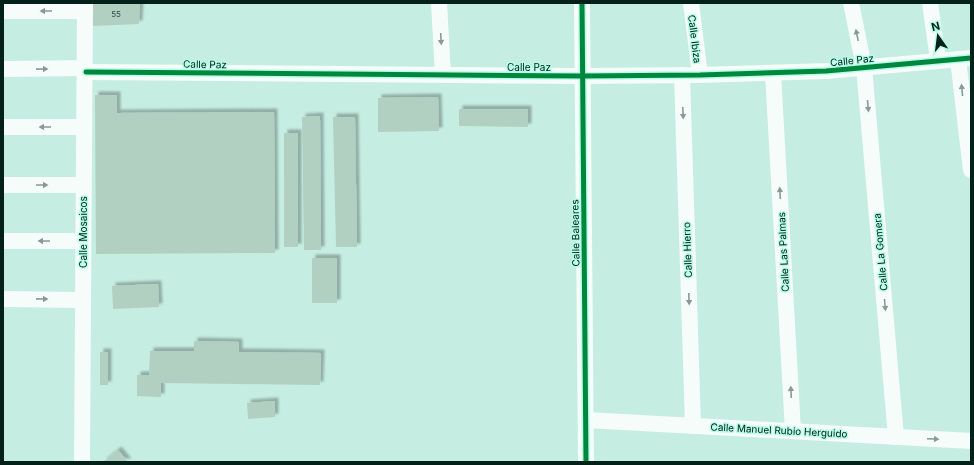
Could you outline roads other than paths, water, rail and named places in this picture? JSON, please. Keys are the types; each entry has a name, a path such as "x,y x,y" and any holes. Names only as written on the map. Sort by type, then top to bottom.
{"street":[{"path":"439,3 443,75"},
{"name":"Calle Baleares","path":"582,3 586,462"},
{"name":"Calle Ibiza","path":"691,3 700,75"},
{"name":"Calle La Gomera","path":"851,3 864,67 896,437"},
{"path":"930,3 938,60"},
{"path":"3,11 85,7"},
{"name":"Calle Mosaicos","path":"82,462 85,7"},
{"path":"965,58 971,170"},
{"name":"Calle Paz","path":"3,69 443,75 700,75 826,71 965,58"},
{"name":"Calle Las Palmas","path":"773,73 793,431"},
{"name":"Calle Hierro","path":"682,74 693,426"},
{"path":"3,127 84,127"},
{"path":"3,185 84,185"},
{"path":"3,241 84,241"},
{"path":"3,299 83,300"},
{"name":"Calle Manuel Rubio Herguido","path":"586,420 971,441"}]}
